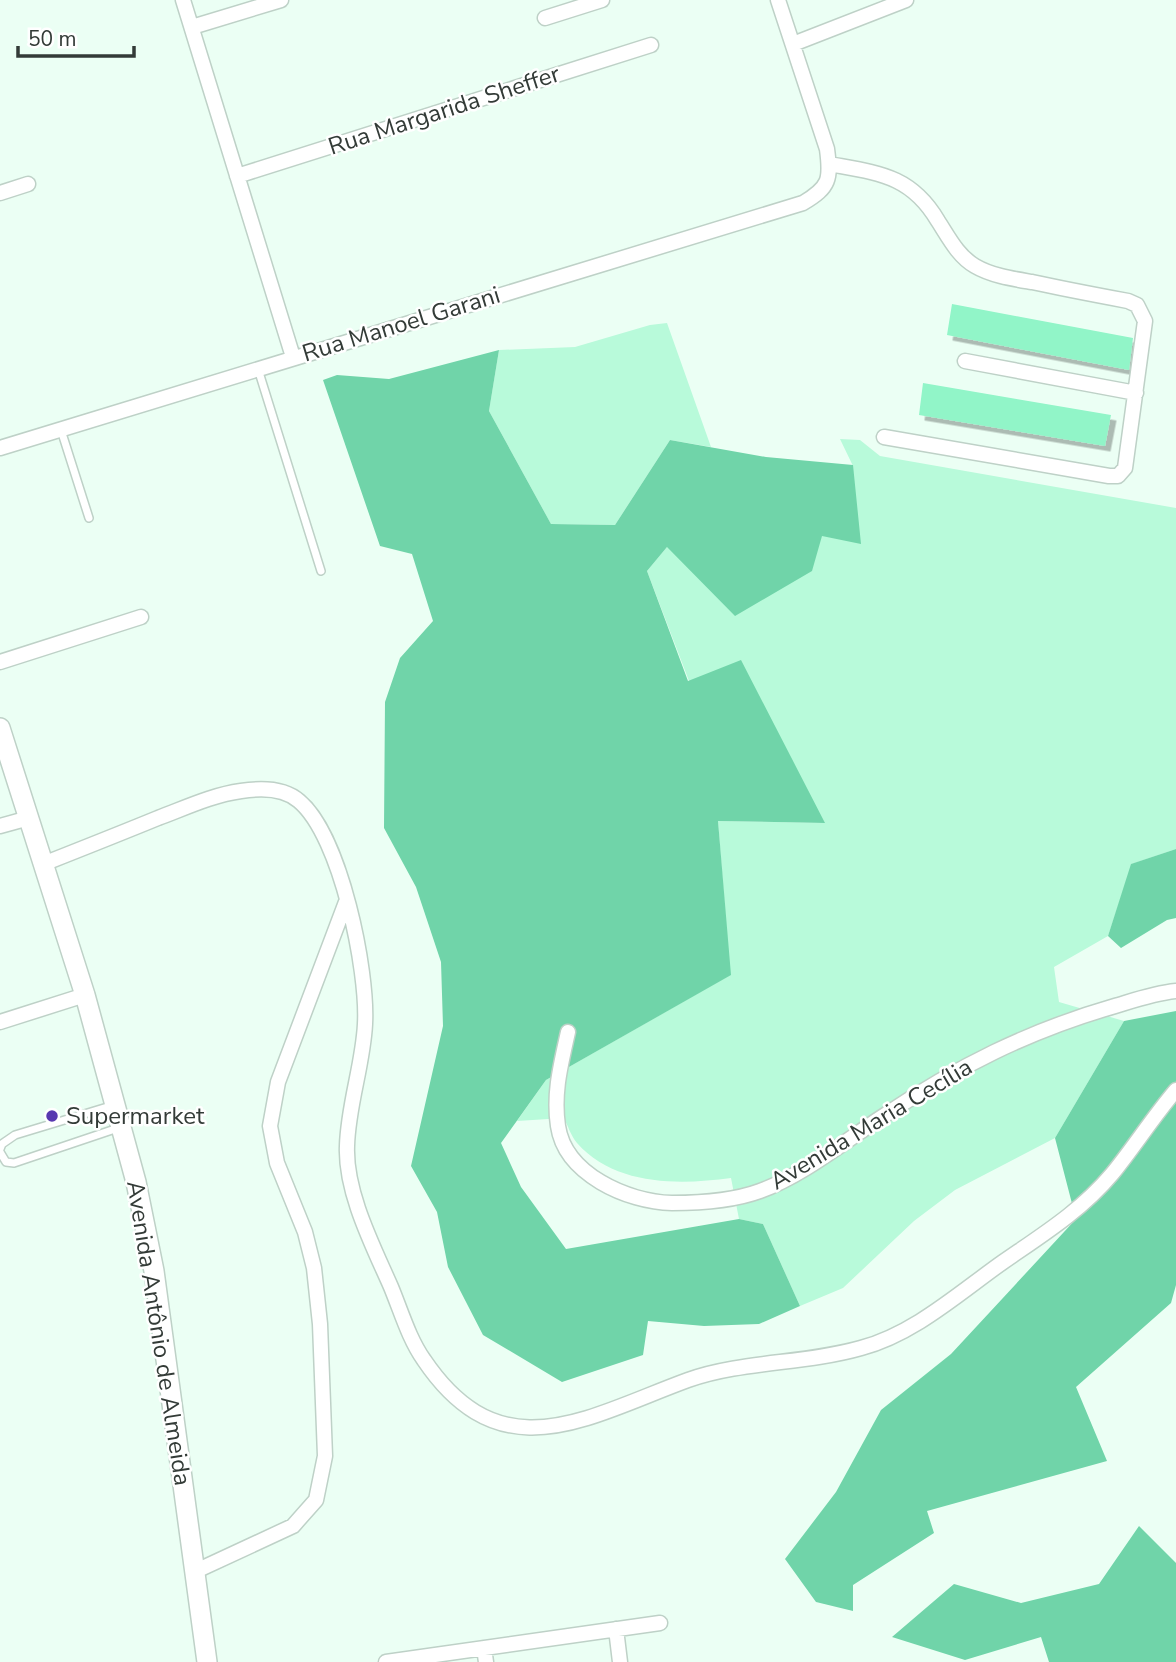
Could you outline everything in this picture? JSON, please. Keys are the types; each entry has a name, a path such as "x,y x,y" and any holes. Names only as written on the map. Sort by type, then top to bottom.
{"street":[{"path":"183,0 293,357"},
{"path":"192,27 281,0"},
{"path":"545,18 601,0"},
{"path":"778,0 827,149 829,164 894,179 918,192 954,247 979,268 1006,277 1128,301 1138,305 1143,314 1145,327 1125,468 1114,477 884,437"},
{"path":"793,44 906,0"},
{"name":"Rua Margarida Sheffer","path":"237,176 651,45"},
{"name":"Rua Manoel Garani","path":"0,448 803,203 822,192 829,164"},
{"path":"0,192 28,184"},
{"path":"965,361 1136,393"},
{"path":"0,662 141,617"},
{"name":"Avenida Antônio de Almeida","path":"0,728 85,995 136,1182 153,1271 207,1662"},
{"path":"43,864 204,800 242,790 275,789 298,799 319,825 333,859 346,900 364,983 365,1025 347,1147 350,1181 370,1239 421,1356 452,1396 492,1420 515,1426 526,1428 568,1423 611,1412 690,1379 718,1371 813,1359 865,1348 894,1336 1073,1214 1112,1174 1152,1118 1176,1090"},
{"path":"0,827 29,818"},
{"path":"195,1571 293,1525 316,1500 325,1456 320,1324 314,1268 305,1232 276,1163 270,1126 278,1082 346,900"},
{"name":"Avenida Maria Cecília","path":"568,1032 555,1090 558,1128 566,1152 593,1178 637,1197 670,1203 718,1200 760,1191 789,1178 933,1083 1012,1041 1081,1015 1151,995 1176,991"},
{"path":"0,1021 85,995"},
{"path":"386,1662 485,1655 660,1623"},
{"path":"616,1629 620,1662"}],"lane":[{"path":"258,368 321,571"},
{"path":"61,430 89,518"},
{"path":"115,1104 15,1135 2,1144 0,1151 5,1162 13,1163 121,1127"}],"green space":[{"path":"667,323 711,447 670,440 615,525 551,524 489,411 499,350 575,347 650,325"},
{"path":"499,350 489,411 551,524 615,525 670,440 766,457 853,465 861,544 822,536 812,571 735,616 667,547 647,571 688,681 741,660 825,823 718,821 731,975 546,1080 501,1143 521,1187 566,1249 739,1219 763,1224 800,1306 759,1324 704,1326 648,1321 643,1355 562,1382 483,1335 448,1267 437,1212 411,1166 443,1026 441,962 416,887 384,828 385,702 400,658 433,621 412,554 380,546 323,380 337,375 389,379"},
{"path":"840,439 860,440 880,456 1176,508 1176,849 1132,864 1108,936 1054,967 1059,1002 1124,1021 1055,1138 955,1190 914,1221 843,1288 800,1306 763,1224 739,1219 731,1178 690,1182 629,1175 592,1157 575,1140 564,1118 517,1121 546,1080 730,975 718,821 824,823 689,681 647,571 667,547 822,536 853,466"},
{"path":"1176,849 1176,918 1167,920 1121,948 1108,936 1131,864"},
{"path":"1176,1011 1176,1285 1171,1303 1076,1387 1107,1461 927,1511 934,1533 853,1585 853,1611 816,1602 785,1559 836,1492 881,1410 951,1354 1076,1219 1055,1138 1124,1021"},
{"path":"1139,1526 1176,1563 1176,1662 1049,1662 1041,1637 965,1660 892,1637 954,1584 1021,1603 1099,1584"}],"building":[{"path":"952,304 1133,338 1129,370 947,335"},
{"path":"923,383 1111,415 1105,446 919,415"}],"place":[{"name":"Supermarket","path":"52,1116"}]}
